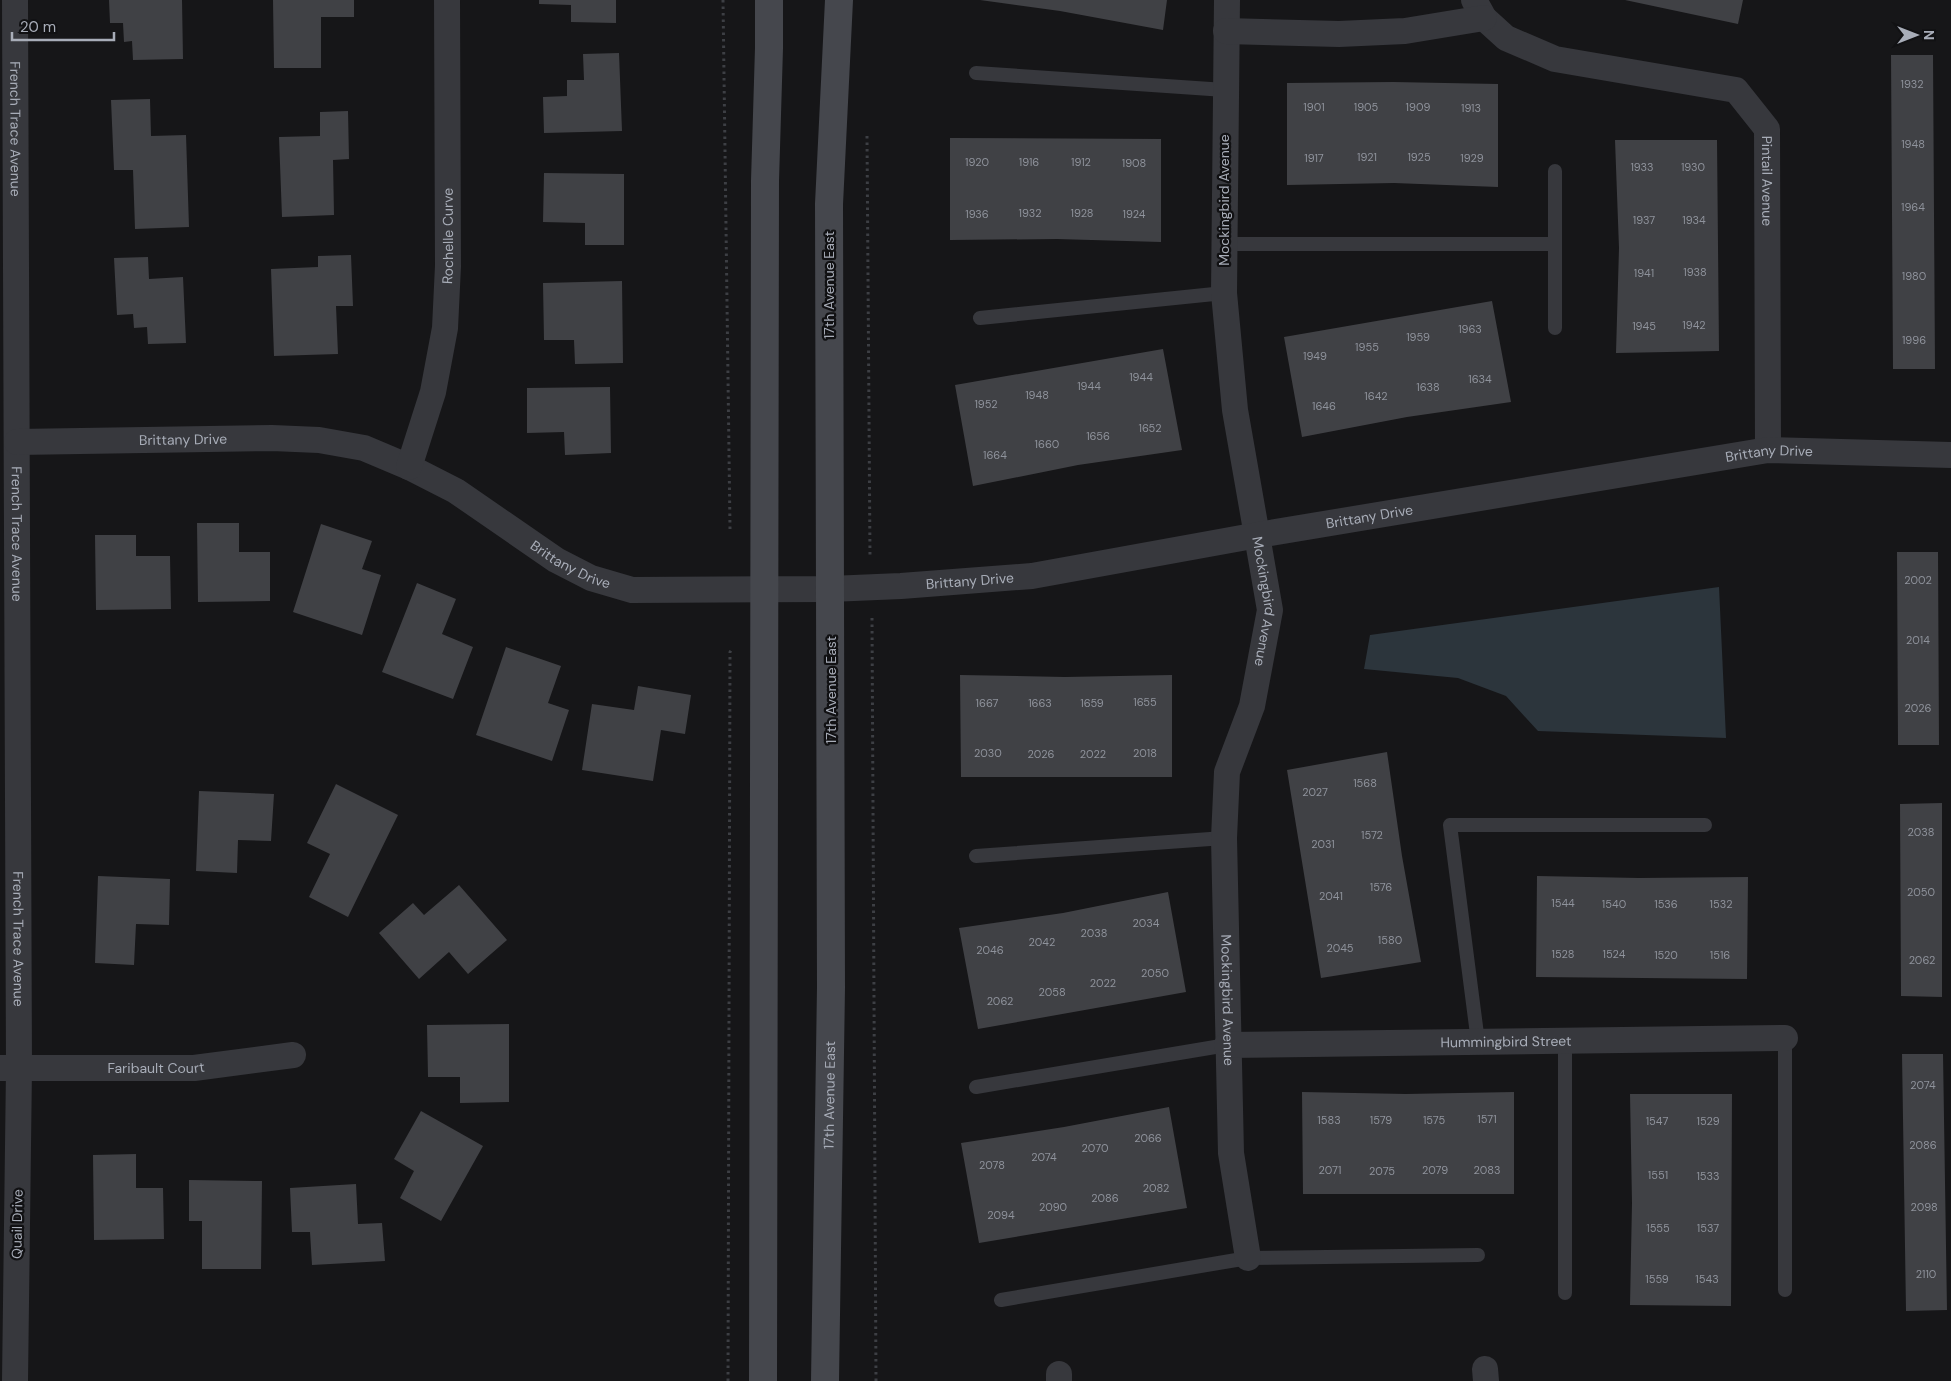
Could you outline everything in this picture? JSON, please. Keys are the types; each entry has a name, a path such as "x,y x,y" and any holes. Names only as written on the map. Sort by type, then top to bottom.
{"street":[{"name":"French Trace Avenue","path":"9,1068 17,442 15,0"},
{"name":"Rochelle Curve","path":"409,467 433,392 445,328 448,266 447,0"},
{"path":"763,1381 764,181 769,0"},
{"name":"17th Avenue East","path":"825,1381 832,987 829,204 839,0"},
{"name":"Mockingbird Avenue","path":"1226,0 1224,293 1235,410 1270,610 1252,706 1227,772 1224,838 1227,1045 1231,1153 1248,1258"},
{"path":"1226,31 1339,34 1396,31 1479,9"},
{"name":"Pintail Avenue","path":"1479,9 1506,38 1555,59 1736,90 1767,129 1768,450"},
{"name":"Brittany Drive","path":"17,442 272,438 319,440 364,448 409,467 456,491 556,560 591,578 632,590 830,589 1032,576 1258,535 1768,450 1951,455"},
{"name":"Hummingbird Street","path":"1227,1045 1785,1038"},
{"name":"Faribault Court","path":"9,1068 194,1068 293,1055"},
{"name":"Quail Drive","path":"9,1068 15,1381"}],"lane":[{"path":"976,73 1225,90"},
{"path":"1555,171 1555,328"},
{"path":"1224,244 1555,244"},
{"path":"980,318 1224,293"},
{"path":"1478,1042 1450,824 1705,824"},
{"path":"976,856 1224,838"},
{"path":"1785,1038 1785,1290"},
{"path":"1565,1040 1565,1293"},
{"path":"976,1087 1227,1045"},
{"path":"1001,1300 1248,1258 1478,1255"}],"path":[{"path":"723,0 730,536"},
{"path":"866,127 870,587 873,626 876,1381"},
{"path":"728,1381 730,652 734,645"}],"shaded area":[{"path":"1719,587 1726,738 1538,731 1506,696 1458,678 1364,669 1370,635"}],"building":[{"path":"109,0 182,0 183,59 133,60 132,41 124,42 123,23 110,23"},
{"path":"273,0 354,0 354,17 321,17 321,68 274,68"},
{"path":"539,0 616,0 616,23 571,22 571,5 539,4"},
{"path":"980,0 1167,0 1163,30 1060,11"},
{"path":"1625,0 1743,0 1738,24"},
{"path":"619,53 622,131 544,133 543,97 567,96 567,80 584,80 583,54"},
{"path":"1891,55 1933,55 1935,369 1893,369"},
{"path":"1393,82 1498,84 1498,187 1394,183 1287,185 1287,83"},
{"path":"150,99 151,136 186,135 189,227 135,229 133,170 114,170 111,100"},
{"path":"348,111 349,159 333,160 334,215 282,217 279,137 320,136 320,112"},
{"path":"950,138 1161,139 1161,242 1057,239 950,240"},
{"path":"1615,140 1717,140 1719,351 1616,353 1619,248"},
{"path":"544,173 624,174 624,245 585,245 585,223 543,222"},
{"path":"351,255 353,306 336,306 338,354 274,356 271,269 318,267 318,256"},
{"path":"148,257 149,279 183,277 186,343 148,344 147,327 134,328 133,314 117,315 114,258"},
{"path":"622,281 623,363 575,364 574,340 544,340 543,283"},
{"path":"1492,301 1511,402 1407,417 1302,437 1284,337"},
{"path":"1163,349 1182,450 1078,465 973,486 955,385"},
{"path":"610,387 611,453 565,455 564,432 527,433 527,388"},
{"path":"197,523 239,523 239,552 270,552 270,601 198,602"},
{"path":"321,524 372,541 362,569 381,575 362,635 293,612"},
{"path":"95,535 136,535 136,556 170,556 171,609 96,610"},
{"path":"1897,552 1938,552 1939,745 1898,745"},
{"path":"417,583 456,599 442,634 473,647 453,699 382,672"},
{"path":"506,647 561,666 548,703 569,710 552,761 476,735"},
{"path":"960,675 1065,677 1172,675 1172,777 961,777"},
{"path":"638,686 691,695 685,734 661,730 653,781 582,770 592,704 634,710"},
{"path":"1387,752 1402,856 1421,962 1321,978 1287,770"},
{"path":"336,784 398,815 348,917 309,897 330,854 307,843"},
{"path":"199,791 274,794 271,841 238,840 237,873 196,871"},
{"path":"1942,803 1942,997 1901,996 1900,804"},
{"path":"98,876 170,879 169,925 136,924 134,965 95,963"},
{"path":"1537,876 1639,878 1748,877 1747,979 1536,977"},
{"path":"459,885 507,940 468,974 449,952 419,979 379,933 413,903 424,915"},
{"path":"1168,892 1186,992 978,1029 959,928 1063,913"},
{"path":"509,1024 509,1102 460,1103 460,1077 428,1077 427,1025"},
{"path":"1902,1054 1943,1054 1947,1310 1906,1311"},
{"path":"1302,1092 1406,1094 1514,1092 1514,1194 1303,1194"},
{"path":"1630,1094 1732,1094 1731,1306 1630,1305 1632,1203"},
{"path":"1169,1107 1187,1208 979,1243 961,1143 1064,1127"},
{"path":"421,1111 483,1146 441,1221 400,1198 414,1171 394,1159"},
{"path":"136,1154 136,1188 163,1188 164,1239 94,1240 93,1155"},
{"path":"189,1180 262,1181 261,1269 202,1269 202,1221 189,1221"},
{"path":"356,1184 358,1224 382,1223 385,1261 312,1265 310,1232 292,1232 290,1188"}]}
